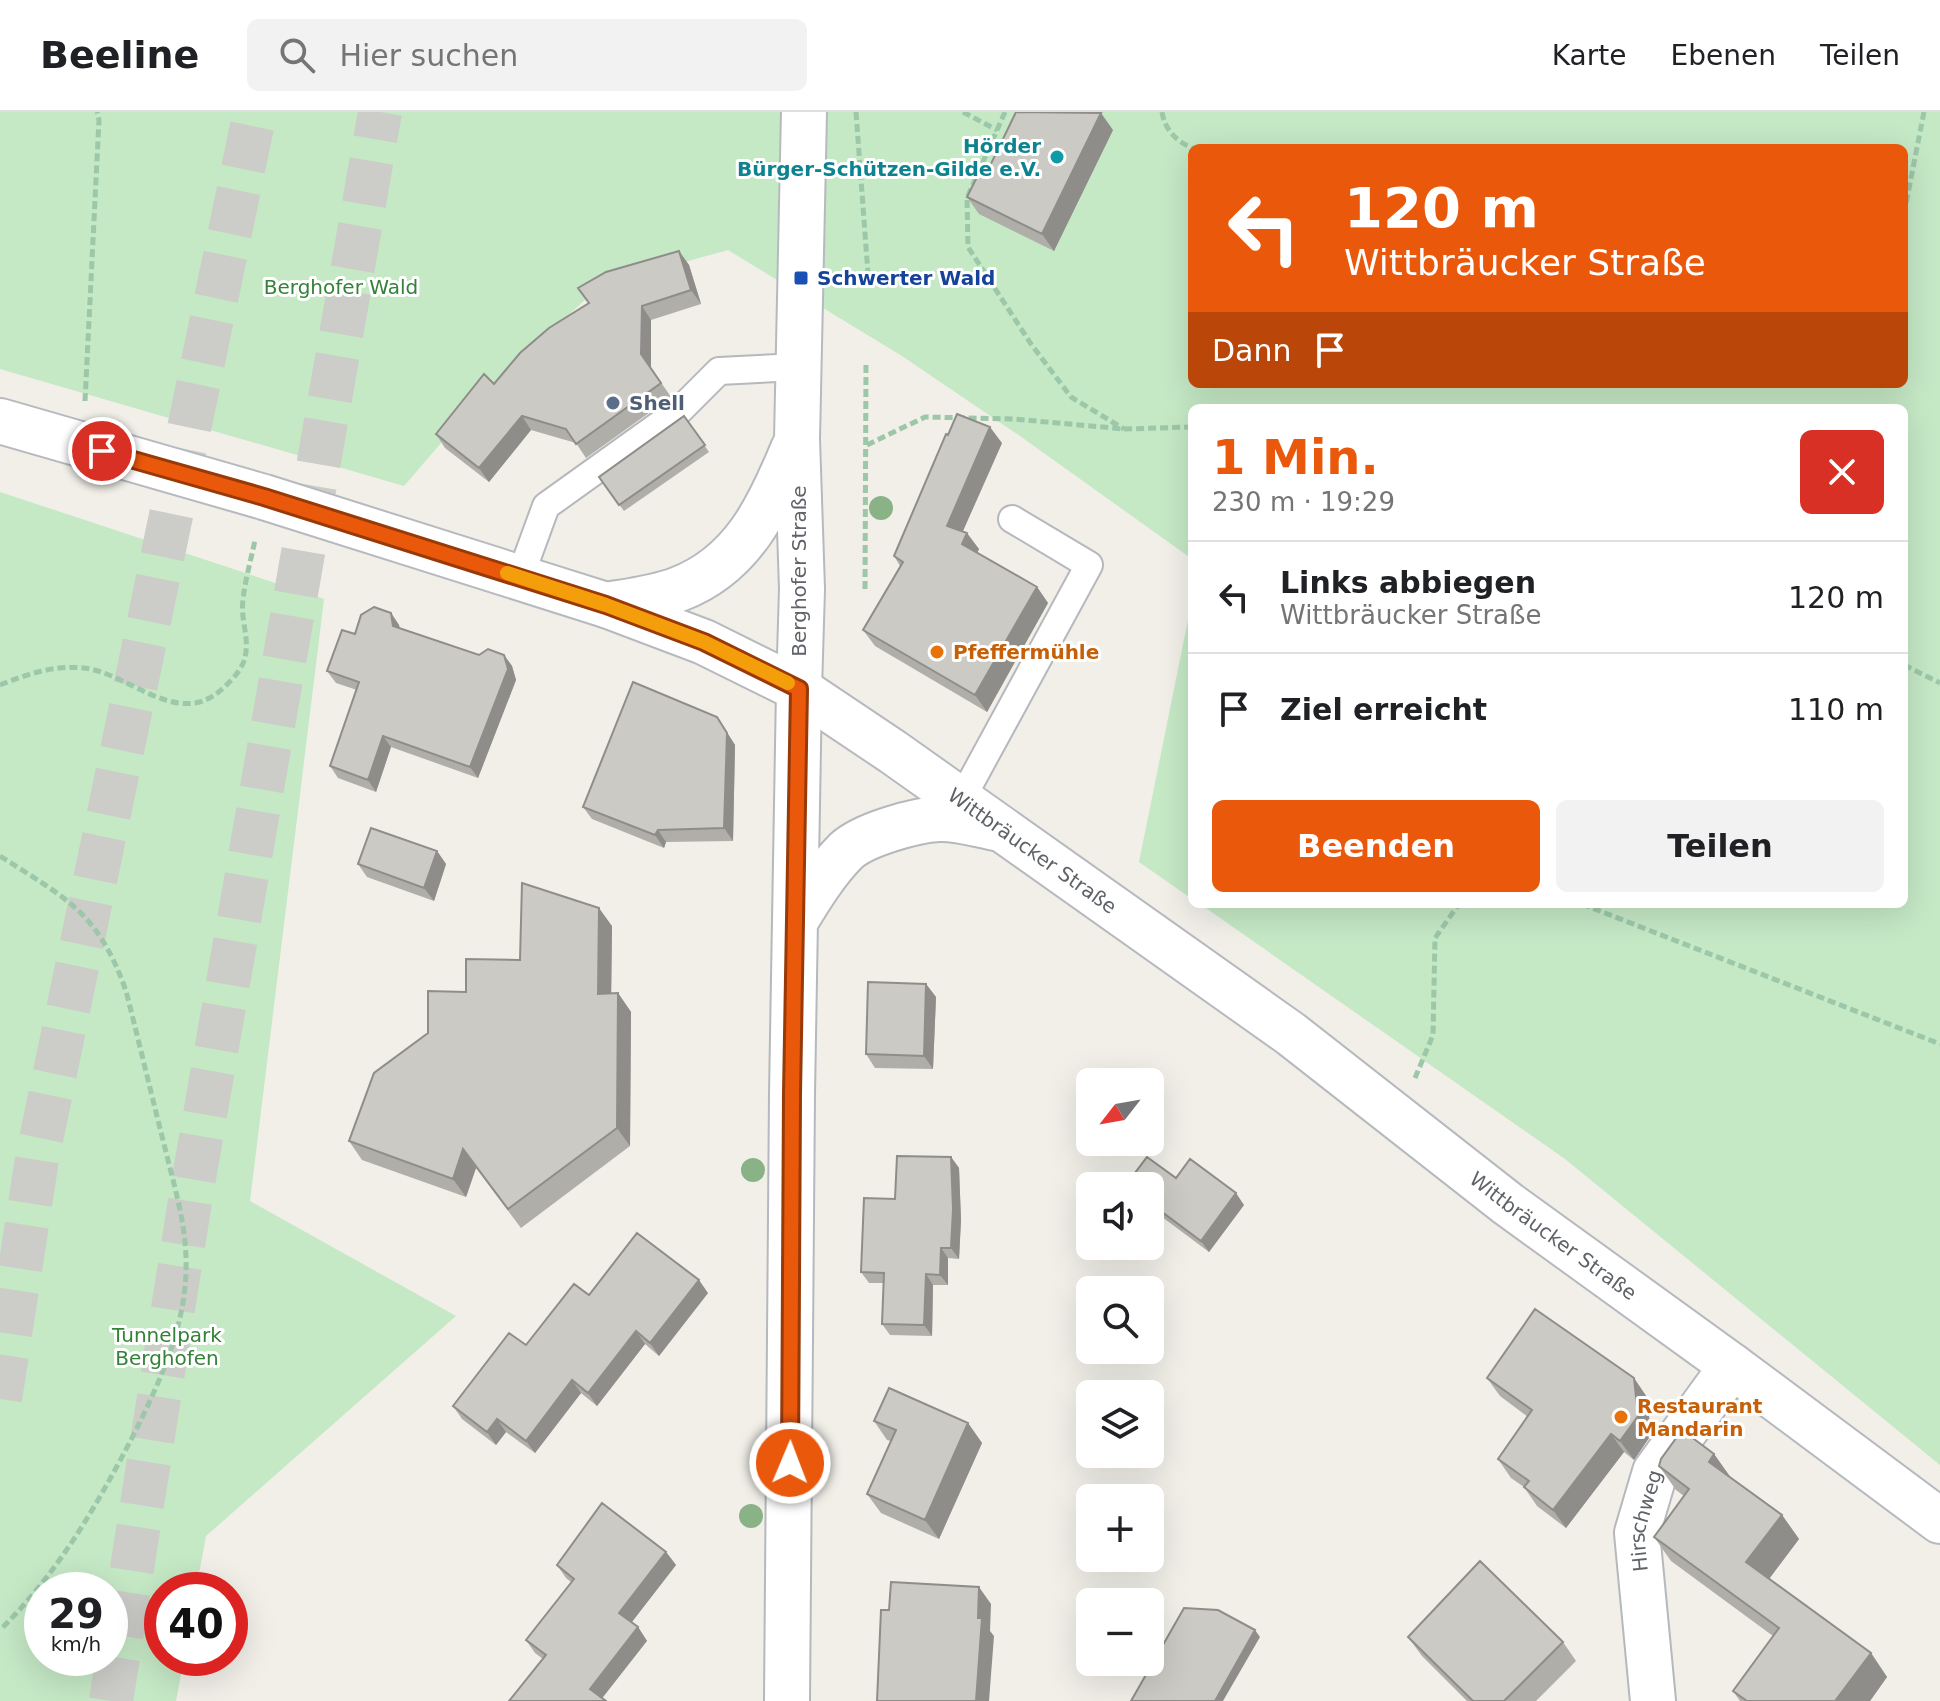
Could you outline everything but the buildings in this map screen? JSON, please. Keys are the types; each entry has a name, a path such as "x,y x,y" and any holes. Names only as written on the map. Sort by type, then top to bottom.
{"main road":[{"name":"Berghofer Straße","path":"787,1701 795,922 802,589 797,439 804,112"},
{"name":"Wittbräucker Straße","path":"0,421 264,497 606,605 704,642 799,689 1291,1034 1508,1204 1940,1521"},
{"path":"606,605 678,590 707,576 752,534 776,492 797,439"},
{"path":"795,922 848,849 866,839 903,826 940,819 1001,829"},
{"name":"Hirschweg","path":"1653,1701 1637,1533 1655,1472 1732,1366"}],"lane":[{"path":"520,577 546,506 680,410 719,371 799,367"},
{"path":"961,800 1089,565 1012,519"}],"path":[{"path":"85,402 97,112"},
{"path":"856,112 868,274"},
{"path":"963,112 997,130"},
{"path":"1005,112 967,198 968,247 1031,344 1071,397 1124,429"},
{"path":"1162,112 1174,138 1188,146"},
{"path":"1908,194 1924,112"},
{"path":"865,589 866,363"},
{"path":"867,445 925,417 1014,419 1124,429 1188,427"},
{"path":"0,685 41,670 87,668 174,703 196,703 214,696 230,682 243,662 248,637 242,603 264,497"},
{"path":"1908,667 1940,683"},
{"path":"0,856 68,900 97,929 115,960 126,991 182,1216 186,1258 184,1299 174,1345 156,1390 101,1498 73,1544 41,1586 0,1630"},
{"path":"1394,1113 1421,1069 1433,1035 1435,938 1456,908"},
{"path":"1592,908 1940,1044"}],"green space":[{"name":"Berghofer Wald","path":"0,112 1940,112 1940,1465 1565,1159 1206,908 1908,908 1908,404 1188,404 1188,556 902,356 728,250 623,279 586,299 491,385 404,486 0,369"},
{"name":"Tunnelpark Berghofen","path":"0,492 324,599 250,1201 456,1316 206,1536 199,1572 144,1572 144,1676 181,1676 176,1701 0,1701"},
{"path":"1188,620 1188,896 1139,862"}],"tunnel":[{"path":"0,1399 37,1159 255,112"},
{"path":"111,1701 191,1195 380,112"}],"slow traffic":[{"path":"507,573 606,605 704,642 788,683"}],"place":[{"name":"Hörder Bürger-Schützen-Gilde e.V.","path":"1057,157"},
{"name":"Schwerter Wald","path":"801,278"},
{"name":"Shell","path":"613,403"},
{"name":"Pfeffermühle","path":"937,652"},
{"name":"Restaurant Mandarin","path":"1621,1417"}],"route":[{"path":"102,451 455,555 606,605 704,642 799,689 790,1463"}]}
